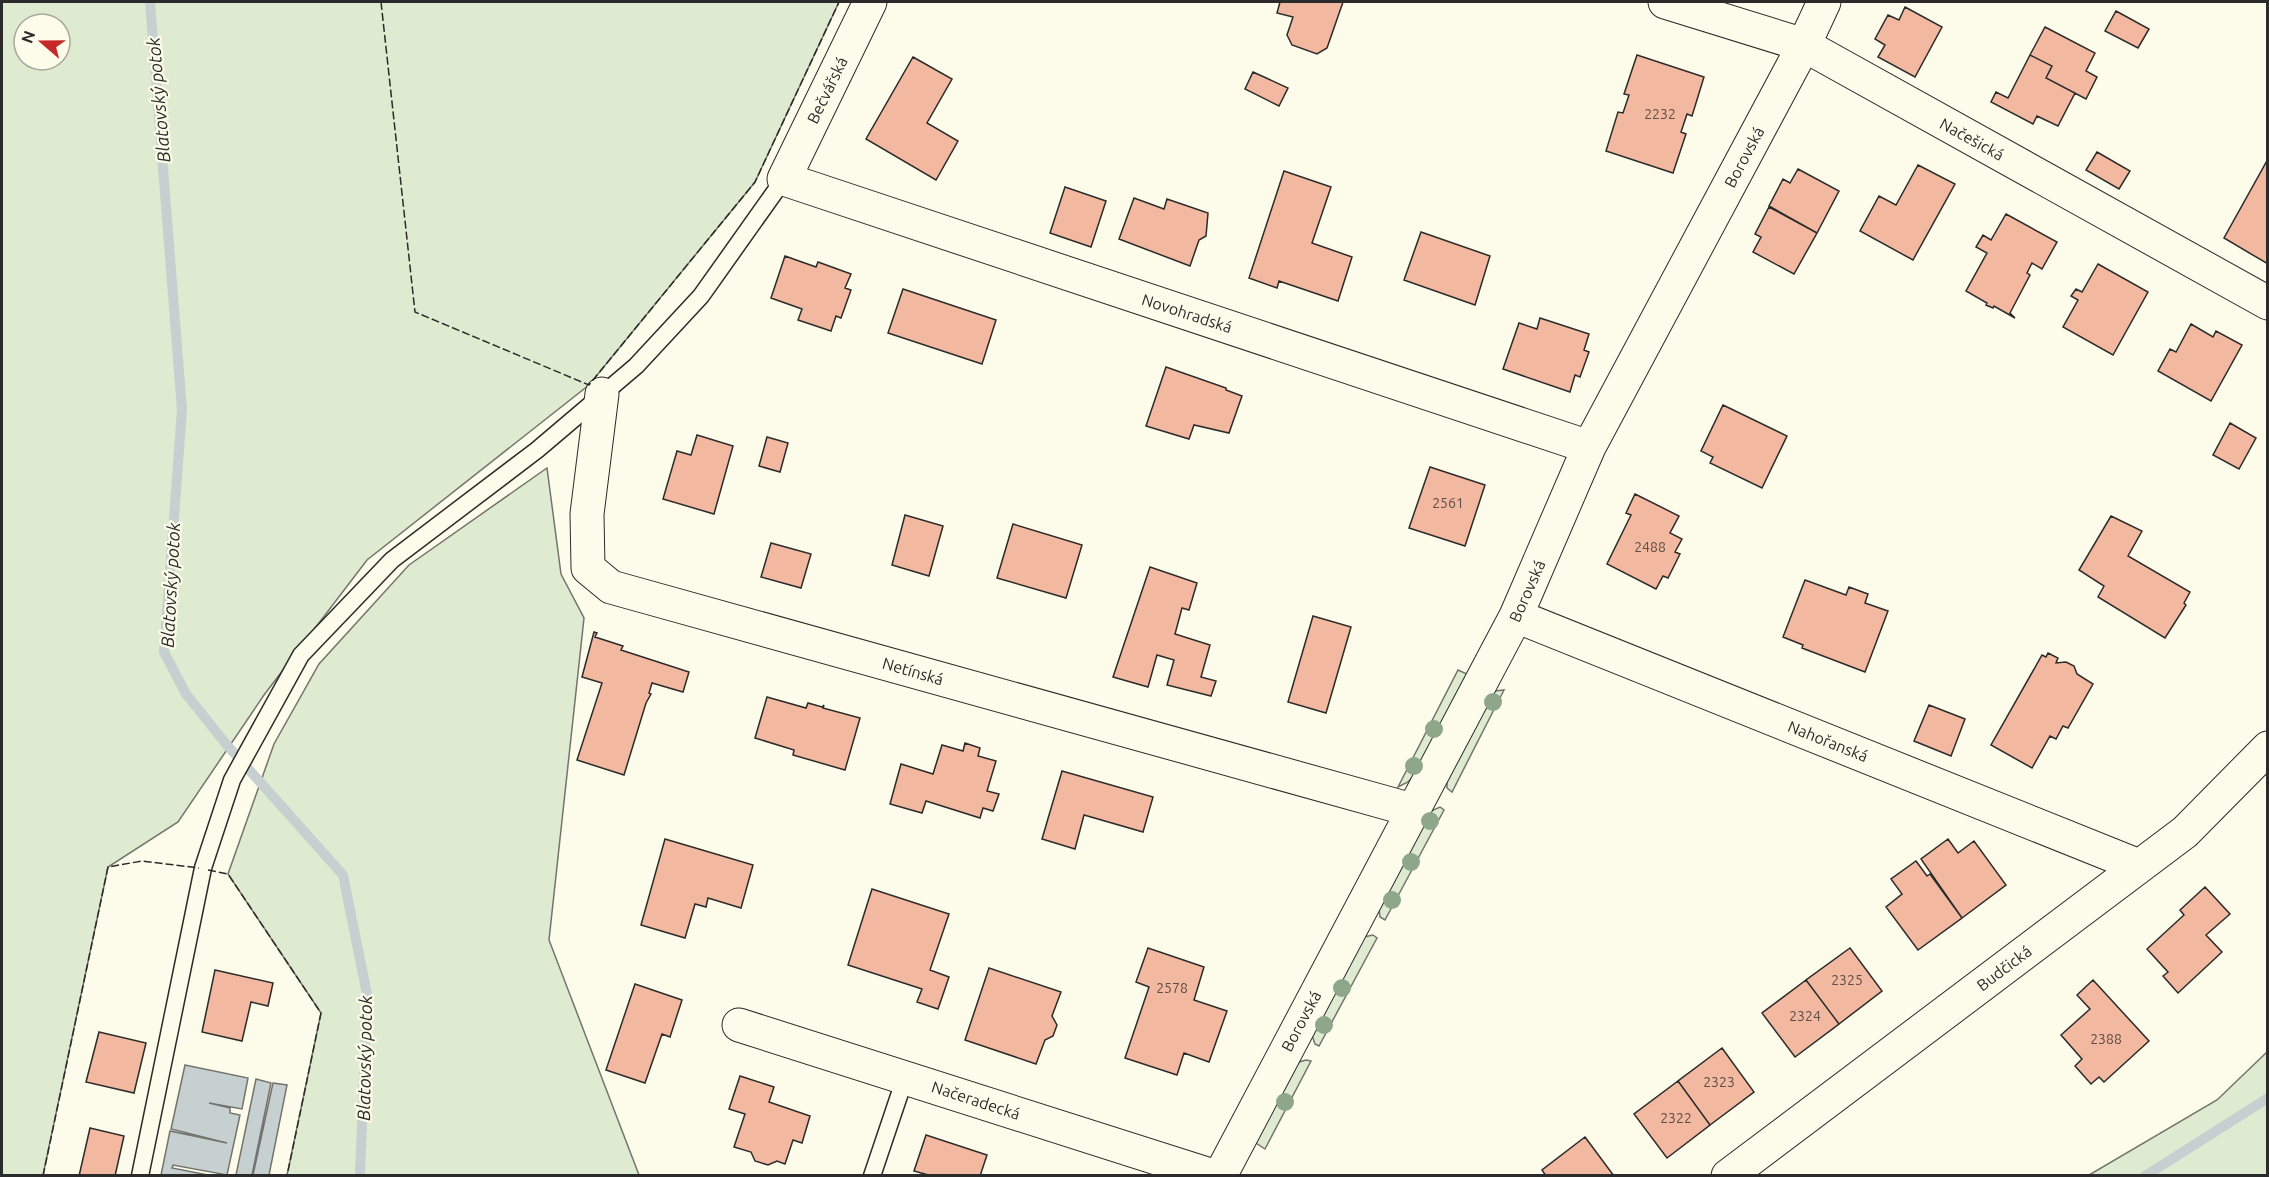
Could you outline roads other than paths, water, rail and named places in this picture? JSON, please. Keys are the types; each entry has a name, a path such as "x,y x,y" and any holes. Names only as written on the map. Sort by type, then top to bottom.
{"street":[{"name":"Bečvářská","path":"784,179 870,2"},
{"name":"Načešická","path":"1665,2 1804,45 2268,303"},
{"name":"Borovská","path":"1220,1176 1516,616 1589,447 1804,45 1824,2"},
{"name":"Novohradská","path":"784,179 1589,447"},
{"name":"Netínská","path":"602,394 587,514 588,568 611,588 1412,810"},
{"name":"Nahořanská","path":"1516,616 2139,866"},
{"name":"Budčická","path":"1728,1176 2185,832 2268,748"},
{"name":"Načeradecká","path":"739,1025 1213,1176"}],"lane":[{"path":"140,1176 203,868 232,780 301,655 392,560 537,450 636,366 701,296 784,179"},
{"path":"872,1176 905,1078"}],"waterway":[{"name":"Blatovský potok","path":"150,2 182,410 164,652 186,694 226,744 343,875 367,994 360,1176"},
{"path":"2145,1176 2268,1098"}]}
